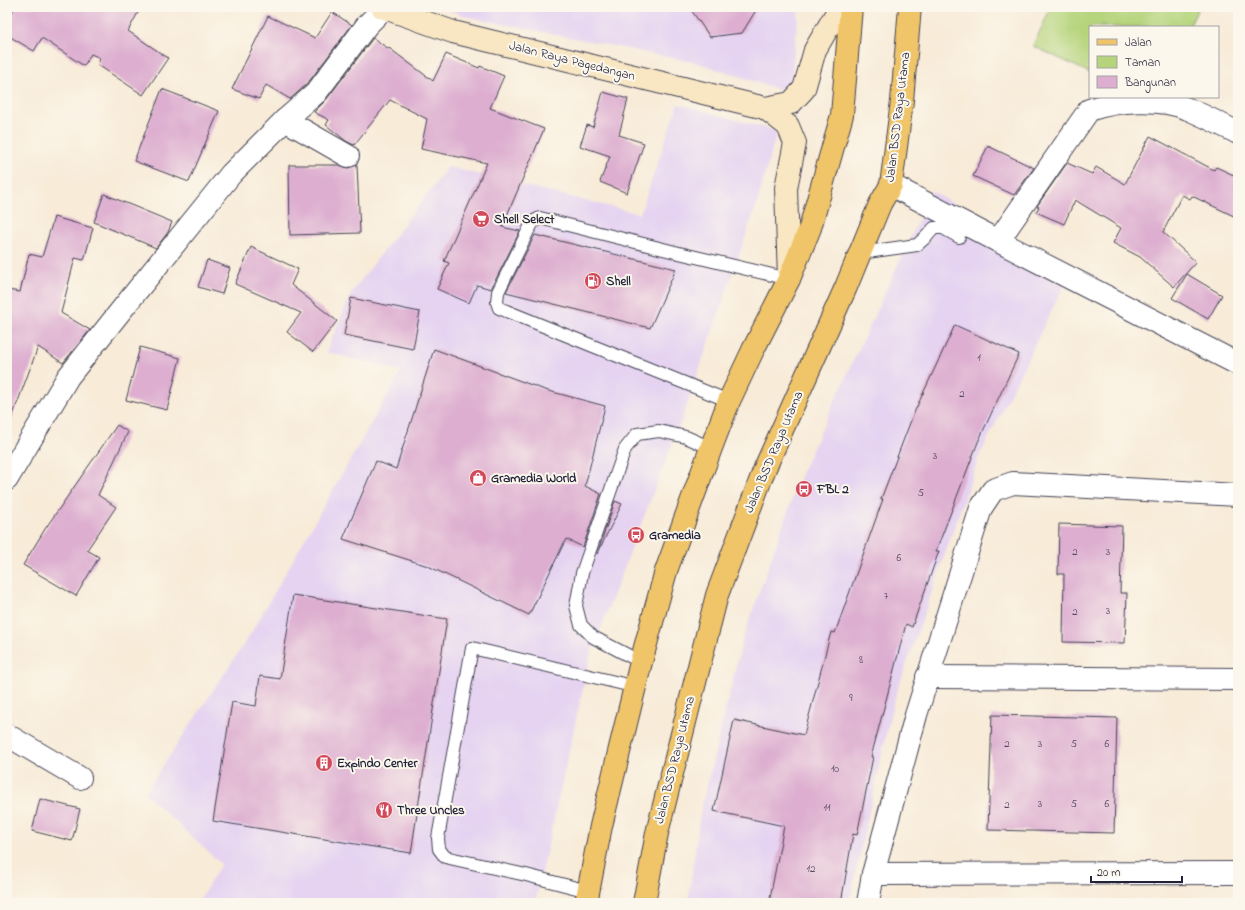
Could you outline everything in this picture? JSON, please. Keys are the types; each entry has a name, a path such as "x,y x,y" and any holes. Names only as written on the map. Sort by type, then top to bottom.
{"main road":[{"path":"587,897 602,826 666,571 729,401 788,279 810,228 842,115 851,7"},
{"name":"Jalan BSD Raya Utama","path":"644,903 656,832 717,595 765,468 846,287 880,204 891,185 902,101 910,7"}],"street":[{"path":"7,479 68,378 231,174 285,120 316,93 383,7"},
{"name":"Jalan Raya Pagedangan","path":"383,7 453,32 765,108"},
{"path":"765,108 791,103 804,89 815,50 840,7"},
{"path":"998,241 1089,110 1115,103 1154,101 1188,108 1238,133"},
{"path":"765,108 788,126 795,143 786,188 788,279"},
{"path":"285,120 348,156"},
{"path":"891,185 1238,364"},
{"path":"868,903 873,874 927,677 981,508 993,490 1013,483 1238,495"},
{"path":"927,677 1238,679"},
{"path":"7,735 80,778"},
{"path":"873,874 1238,873"}],"lane":[{"path":"729,401 499,308 497,302 498,292 529,229 534,222 540,218 788,279"},
{"path":"860,253 917,245 934,228 943,228 960,237"},
{"path":"642,662 593,637 581,625 576,606 582,573 625,449 637,434 659,431 686,437 711,448"},
{"path":"587,897 526,875 445,857 439,849 438,838 472,648 636,687"}],"shaded area":[{"path":"441,7 799,7 790,93 698,63 469,17"},
{"path":"678,104 777,131 757,203 683,416 591,653 535,903 198,903 221,864 145,793 250,635 401,371 326,352 352,292 448,167 640,214"},
{"path":"932,191 1070,273 978,459 893,703 849,903 688,903 700,814 743,638 801,474"}],"green space":[{"path":"1051,7 1199,7 1190,26 1089,26 1089,73 1033,46"}],"building":[{"path":"15,7 141,7 128,31 168,58 143,95 98,65 100,58 91,54 84,66 42,38 34,51 7,35 7,20"},
{"path":"689,7 758,7 742,33 710,37"},
{"path":"332,12 352,25 307,84 290,99 266,85 259,99 232,89 268,16 315,38"},
{"path":"373,38 433,81 446,54 479,68 480,66 504,76 490,108 544,129 502,227 520,231 491,289 477,285 469,303 437,289 449,263 444,261 487,163 421,149 427,119 390,100 354,145 346,141 326,125 329,120 314,112 326,100"},
{"path":"162,89 219,111 189,182 134,161"},
{"path":"603,92 628,99 619,135 644,143 627,193 600,182 610,156 580,146 587,125 593,127"},
{"path":"1150,136 1214,170 1216,167 1238,177 1238,218 1192,196 1190,199 1182,195 1163,232 1196,262 1174,287 1140,257 1113,243 1121,228 1075,200 1064,224 1036,212 1039,207 1037,206 1067,163 1092,174 1096,167 1125,184"},
{"path":"988,146 1034,168 1014,195 973,176"},
{"path":"289,165 339,165 348,168 357,165 360,233 290,235"},
{"path":"104,194 172,222 168,232 156,248 94,222"},
{"path":"54,217 93,228 84,260 75,258 61,313 90,330 63,363 38,347 10,423 7,422 7,290 20,292 29,254 42,257"},
{"name":"Shell","path":"535,235 676,269 650,328 506,292"},
{"path":"251,247 298,269 291,285 337,321 313,352 287,332 301,313 235,284"},
{"path":"207,260 230,268 222,294 198,287"},
{"path":"1187,274 1222,295 1208,319 1172,298"},
{"path":"351,298 420,312 413,349 344,335"},
{"path":"955,325 1019,354 978,442 936,551 939,551 912,627 906,624 871,757 873,757 857,835 853,834 841,903 769,903 784,826 714,811 734,720 804,735 831,632 835,633 883,499 881,499 913,415"},
{"path":"140,347 180,358 167,410 126,400"},
{"name":"Gramedia World","path":"434,349 545,390 605,406 585,486 601,494 583,547 566,539 529,615 428,566 343,539 376,461 396,469"},
{"path":"117,425 128,432 98,495 116,507 87,550 99,557 76,596 23,565 45,529"},
{"path":"615,501 622,504 597,554"},
{"path":"1059,524 1122,526 1120,593 1127,593 1125,643 1063,642 1064,574 1058,574"},
{"name":"Expindo Center","path":"293,595 447,619 411,853 213,821 232,702 256,706 260,676 280,679"},
{"path":"992,715 1117,718 1114,833 988,830"},
{"path":"40,799 80,809 72,841 32,831"}],"place":[{"name":"Shell Select","path":"481,219"},
{"name":"Shell","path":"593,281"},
{"name":"Gramedia World","path":"478,478"},
{"name":"FBL 2","path":"804,489"},
{"name":"Gramedia","path":"636,535"},
{"name":"Expindo Center","path":"324,763"},
{"name":"Three Uncles","path":"384,810"}]}
